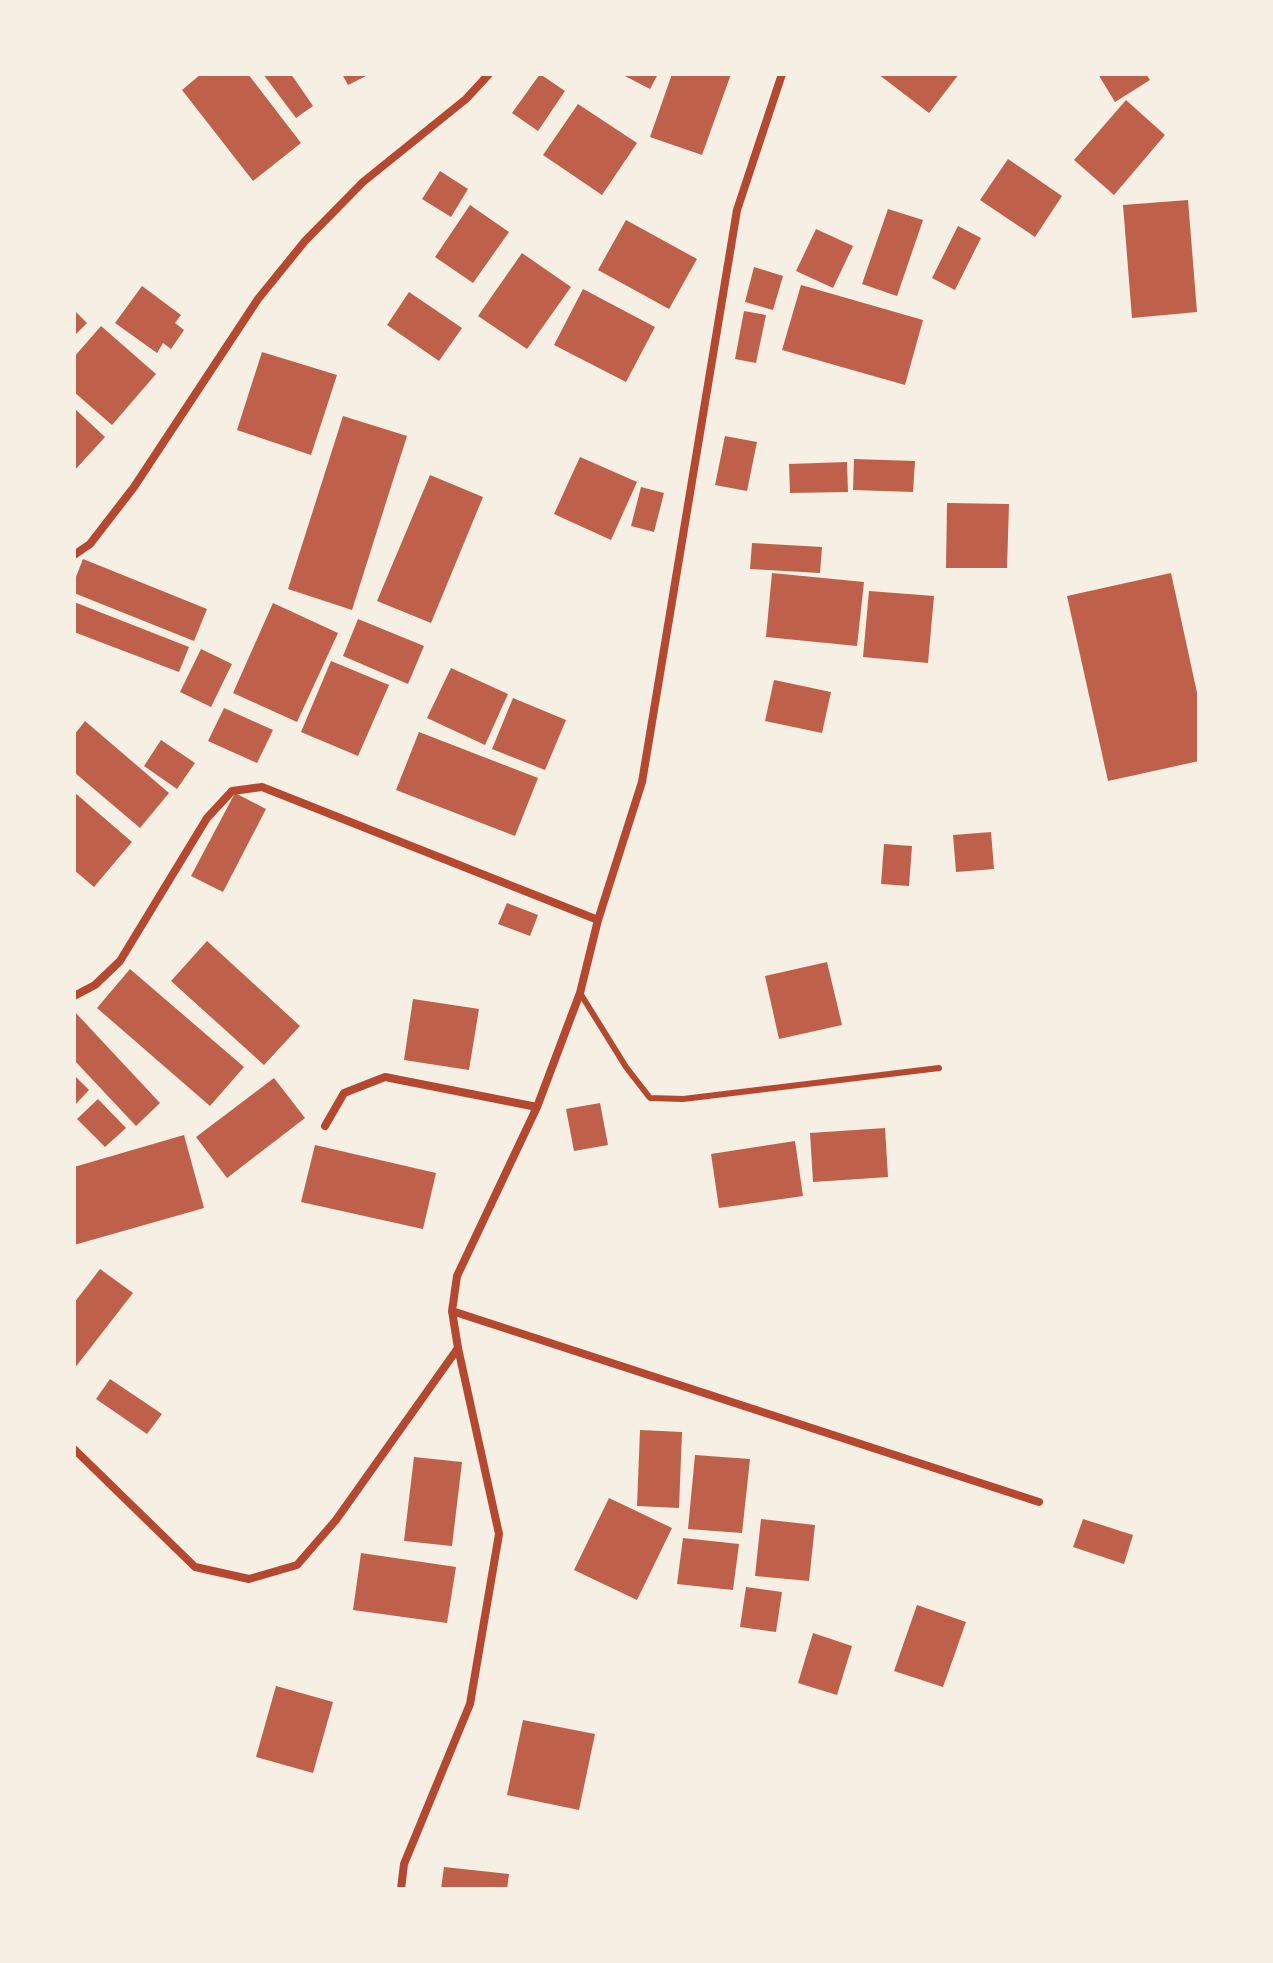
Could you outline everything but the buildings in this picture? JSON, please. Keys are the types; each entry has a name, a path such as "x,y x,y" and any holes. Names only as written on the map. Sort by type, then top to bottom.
{"street":[{"path":"74,555 90,544 134,487 258,299 305,241 363,182 466,99 489,74"},
{"path":"401,1889 404,1864 470,1704 499,1534 458,1348 452,1311 457,1276 537,1107 580,993 598,920 642,782 737,210 782,74"},
{"path":"74,996 95,985 120,961 207,818 232,791 262,787 598,920"},
{"path":"325,1126 344,1093 385,1077 537,1107"},
{"path":"452,1311 1039,1502"},
{"path":"74,1449 195,1567 249,1579 297,1565 336,1520 458,1348"}],"lane":[{"path":"580,993 626,1067 650,1098 683,1099 939,1068"}]}
